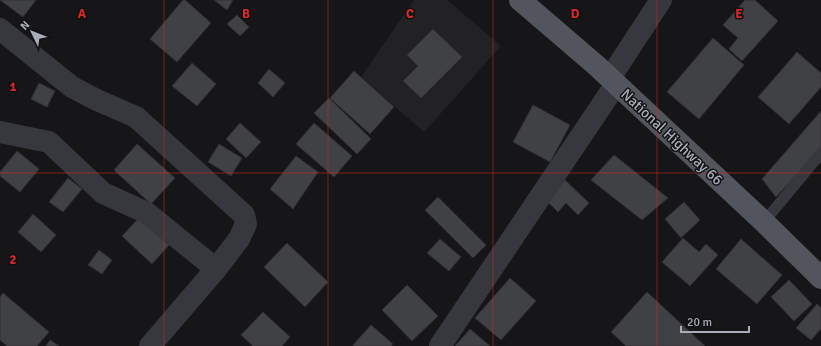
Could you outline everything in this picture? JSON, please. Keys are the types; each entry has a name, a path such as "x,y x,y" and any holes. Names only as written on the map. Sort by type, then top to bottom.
{"main road":[{"name":"National Highway 66","path":"520,0 613,81 764,222 821,278"}],"street":[{"path":"440,346 613,81 661,0"},
{"path":"0,28 72,87 136,117 244,215 246,224 243,231 216,269 150,346"},
{"path":"0,132 49,142 103,193 147,213 216,269"}],"lane":[{"path":"764,222 821,153"}],"shaded area":[{"path":"414,0 447,0 501,46 424,132 361,77"}],"building":[{"path":"0,0 36,0 23,17"},
{"path":"183,0 185,0 211,23 177,62 150,39"},
{"path":"214,0 233,0 227,10"},
{"path":"745,0 755,0 778,21 742,61 729,49 738,38 723,25"},
{"path":"237,15 249,27 240,36 227,24"},
{"path":"433,29 462,57 421,98 403,81 418,66 407,55"},
{"path":"713,38 744,65 699,119 667,92"},
{"path":"797,52 821,73 821,87 789,124 758,97"},
{"path":"192,63 216,84 197,106 172,86"},
{"path":"269,69 285,83 273,97 258,83"},
{"path":"354,71 394,107 370,134 330,98"},
{"path":"39,83 55,91 47,107 31,99"},
{"path":"329,98 371,139 357,154 314,113"},
{"path":"533,105 570,125 550,162 513,142"},
{"path":"821,111 821,148 776,197 762,179"},
{"path":"240,123 261,142 246,158 226,139"},
{"path":"314,123 352,156 334,177 296,144"},
{"path":"137,144 175,178 151,204 114,170"},
{"path":"219,144 242,158 231,176 208,162"},
{"path":"17,151 39,169 20,192 0,176 0,172"},
{"path":"614,155 668,198 642,220 591,180"},
{"path":"296,156 318,172 293,209 270,189"},
{"path":"68,178 82,189 63,212 49,202"},
{"path":"565,180 589,203 578,215 566,203 558,212 546,200"},
{"path":"438,197 486,245 473,258 425,210"},
{"path":"684,202 700,220 681,238 665,219"},
{"path":"33,214 56,235 41,252 18,232"},
{"path":"139,218 169,245 152,264 122,236"},
{"path":"683,238 699,252 706,244 718,255 690,286 662,262"},
{"path":"440,239 461,257 449,271 427,253"},
{"path":"741,239 782,275 757,304 716,269"},
{"path":"287,243 328,282 305,307 264,267"},
{"path":"99,250 112,260 102,274 88,265"},
{"path":"510,278 536,301 501,340 475,318"},
{"path":"789,280 812,304 794,321 771,297"},
{"path":"407,285 438,316 412,341 382,310"},
{"path":"647,292 705,346 626,346 611,332"},
{"path":"3,293 49,332 37,346 7,346 0,340 0,297"},
{"path":"817,304 821,308 821,329 811,340 796,328"},
{"path":"263,312 290,337 282,346 253,346 241,335"},
{"path":"371,325 393,344 391,346 353,345"},
{"path":"470,329 490,346 455,346"},
{"path":"50,340 59,346 46,346"}]}
